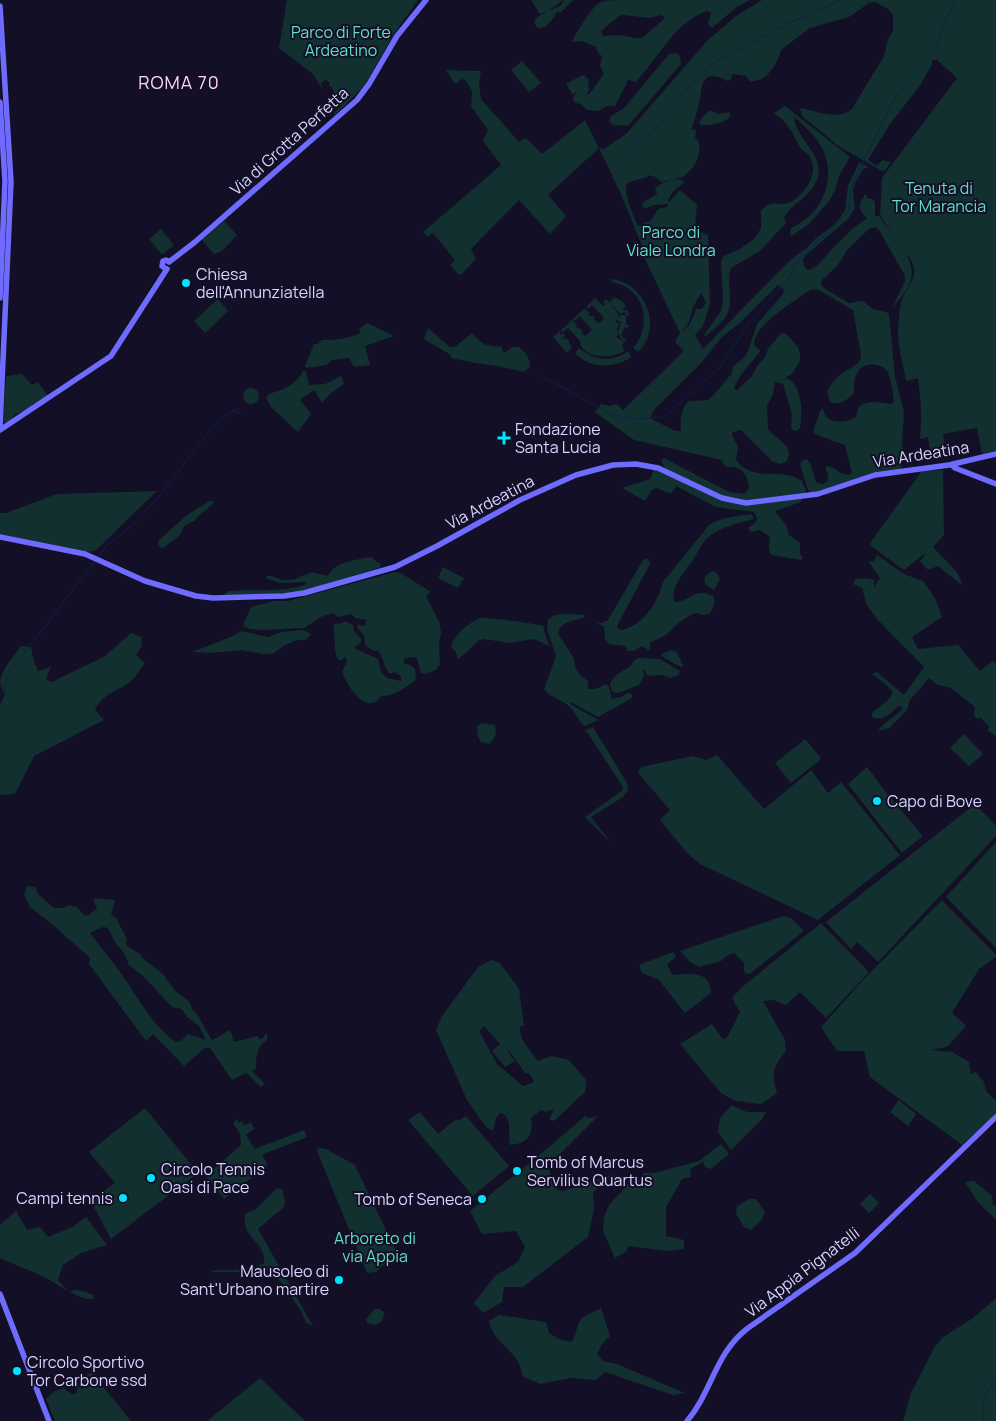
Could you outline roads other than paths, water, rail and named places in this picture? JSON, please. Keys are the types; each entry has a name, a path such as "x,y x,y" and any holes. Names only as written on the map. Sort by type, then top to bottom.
{"main road":[{"name":"Via di Grotta Perfetta","path":"0,428 111,356 166,269 162,266 162,262 166,260 169,262 195,242 357,100 369,84 396,36 426,0"},
{"path":"0,6 11,182 0,428"},
{"path":"0,102 5,178 0,298"},
{"name":"Via Ardeatina","path":"0,538 68,550 97,558 145,581 196,596 213,598 289,596 395,567 527,497 576,475 613,464 636,464 658,468 719,497 742,502 766,501 814,494 887,472 952,465 996,454"},
{"path":"952,465 955,468 996,484"},
{"name":"Via Appia Pignatelli","path":"686,1421 698,1406 722,1358 736,1339 854,1254 996,1117"},
{"path":"0,1294 49,1421"}],"waterway":[{"path":"624,153 651,134 696,78 715,62 789,23 841,0"},
{"path":"934,49 955,0"},
{"path":"540,375 611,414 633,419 664,417 719,368 749,323 790,277 795,264 848,212 852,186 895,97 924,62"},
{"path":"234,411 239,409"},
{"path":"99,557 106,546 136,522 161,494 203,439 223,418 233,411 240,413"},
{"path":"0,696 4,691 8,674 96,560"},
{"path":"984,1421 985,1399 992,1384 996,1381"}],"place":[{"name":"Chiesa dell'Annunziatella","path":"186,283"},
{"name":"Fondazione Santa Lucia","path":"504,438"},
{"name":"Capo di Bove","path":"877,801"},
{"name":"Tomb of Marcus Servilius Quartus","path":"517,1171"},
{"name":"Circolo Tennis Oasi di Pace","path":"151,1178"},
{"name":"Campi tennis","path":"123,1198"},
{"name":"Tomb of Seneca","path":"482,1199"},
{"name":"Mausoleo di Sant'Urbano martire","path":"339,1280"},
{"name":"Circolo Sportivo Tor Carbone ssd","path":"17,1371"}],"district":[{"name":"ROMA 70","path":"179,82"}],"park label":[{"name":"Parco di Forte Ardeatino","path":"341,41"},
{"name":"Tenuta di Tor Marancia","path":"939,197"},
{"name":"Parco di Viale Londra","path":"671,241"},
{"name":"Arboreto di via Appia","path":"375,1247"}]}
